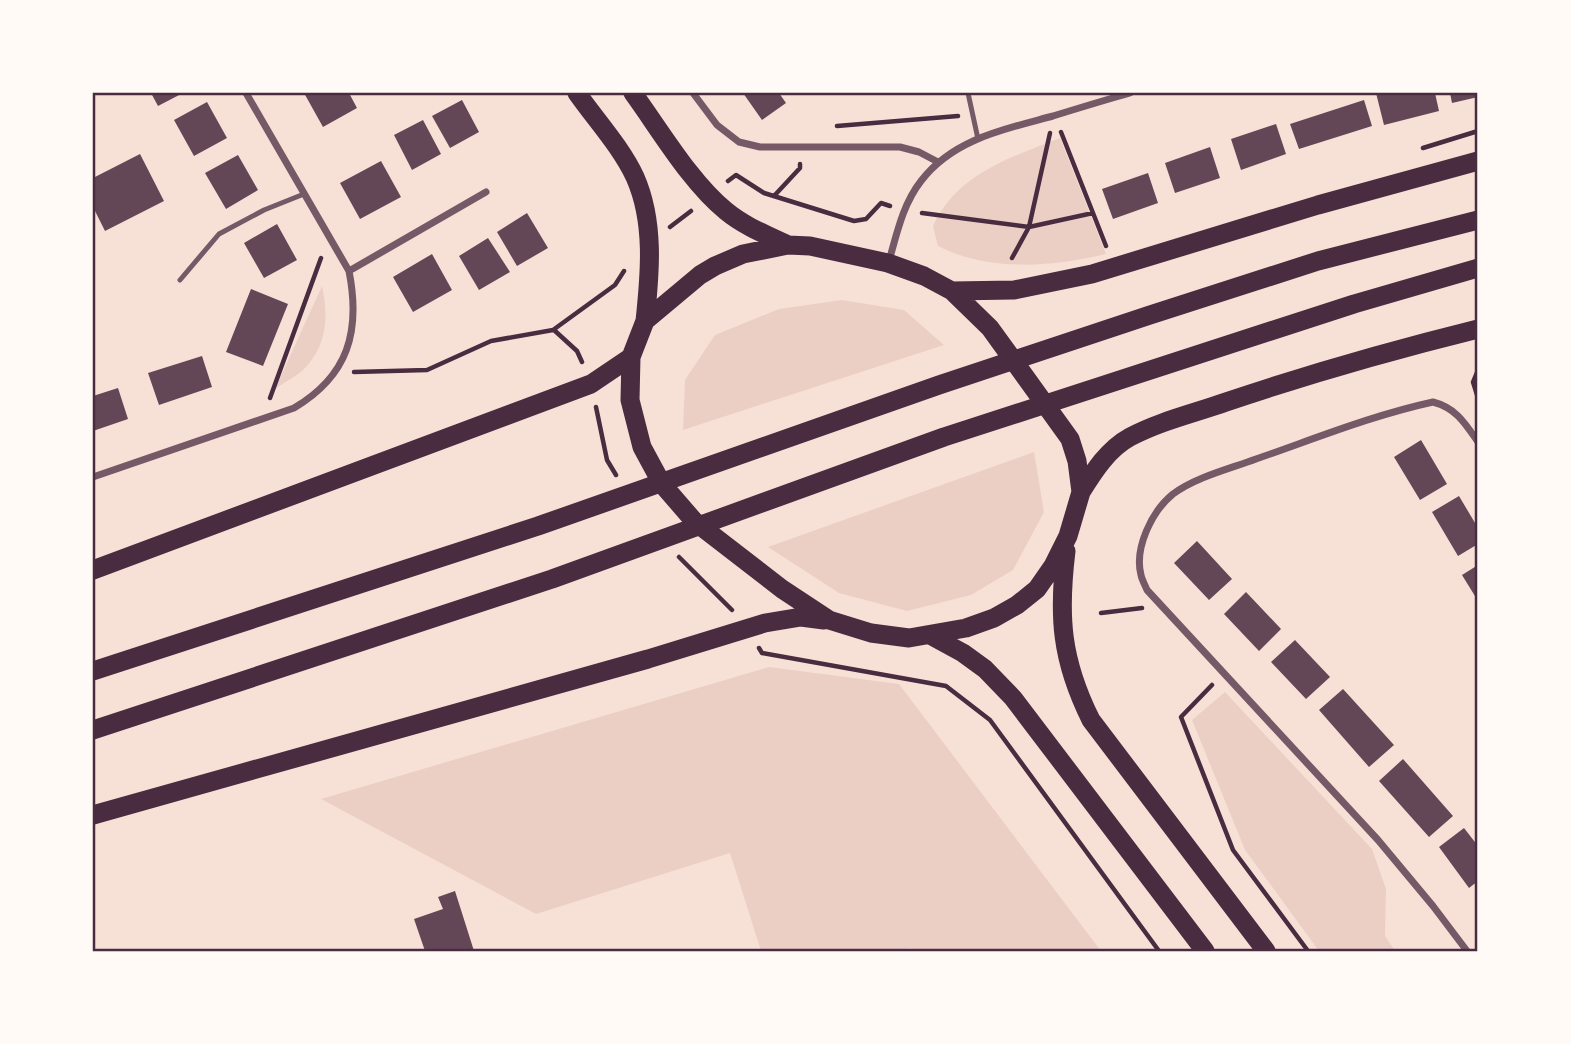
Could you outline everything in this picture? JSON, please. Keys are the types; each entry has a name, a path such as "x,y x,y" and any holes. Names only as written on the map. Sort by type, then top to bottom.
{"highway":[{"path":"577,93 635,178 646,213 649,256 645,321 631,357 631,400 642,447 662,485 694,521 782,589 829,620"},
{"path":"633,93 709,196 747,225 788,245"},
{"path":"951,291 1014,290 1079,277 1318,205 1478,161"},
{"path":"93,671 538,526 939,385 1150,315 1318,261 1478,220"},
{"path":"645,321 700,275 715,266 743,254 788,245 810,246 888,263 923,276 951,291 990,328 1070,439 1077,461 1081,492"},
{"path":"93,730 552,579 944,437 1354,304 1478,268"},
{"path":"1266,951 1121,763 1091,720 1077,691 1064,638 1061,591 1068,536 1081,492 1096,467 1129,438 1269,388 1478,329"},
{"path":"93,570 591,384 631,357"},
{"path":"93,815 648,659 765,623 801,617 829,620 871,633 909,638 975,625 1017,606 1037,589 1053,566 1068,536"},
{"path":"930,635 985,669 1013,698 1205,951"}],"street":[{"path":"93,477 294,408 315,396 336,373 349,344 354,295 349,271 246,93"},
{"path":"693,93 717,125 738,142 760,147 900,147 919,152 938,162"},
{"path":"888,263 904,210 920,182 938,162 978,139 1130,93"},
{"path":"349,271 486,192"},
{"path":"1467,951 1378,840 1147,590 1140,576 1140,561 1144,538 1156,513 1173,494 1231,468 1433,402 1446,405 1460,415 1478,442"}],"lane":[{"path":"968,93 978,139"},
{"path":"180,280 219,234 264,210 304,194"}],"path":[{"path":"1054,115 1107,248"},
{"path":"1012,258 1029,227 1054,115"},
{"path":"774,196 800,168"},
{"path":"904,210 961,220 1029,227 1093,214"},
{"path":"261,420 329,238"},
{"path":"553,330 577,351 591,384 607,460 621,484"},
{"path":"1478,370 1473,382 1478,398"},
{"path":"678,556 747,628 762,653 946,686 990,720 1159,951"},
{"path":"1101,613 1161,606"},
{"path":"1223,673 1181,717 1233,850 1308,951"}],"shaded area":[{"path":"1060,138 1106,254 1064,262 1021,265 978,260 938,246 933,226 956,193 986,170"},
{"path":"322,286 325,328 319,347 304,369 275,389"},
{"path":"842,300 904,310 944,345 683,430 685,380 715,335 779,309"},
{"path":"1034,452 1044,512 1013,570 971,595 907,611 839,593 768,547"},
{"path":"769,667 899,684 1101,951 912,951 911,948 899,951 761,951 730,853 536,914 321,799"},
{"path":"1225,692 1372,849 1386,889 1385,936 1395,951 1319,951 1245,850 1192,720"}],"building":[{"path":"151,93 183,93 158,106"},
{"path":"304,93 349,93 357,108 323,127"},
{"path":"743,93 779,93 786,103 762,120"},
{"path":"1376,93 1435,93 1439,111 1384,125"},
{"path":"1450,93 1478,93 1478,97 1452,103"},
{"path":"462,100 479,132 450,148 432,116"},
{"path":"1364,100 1372,126 1299,149 1290,124"},
{"path":"207,102 227,138 194,156 174,120"},
{"path":"423,120 441,154 412,170 394,135"},
{"path":"1276,124 1286,154 1241,170 1231,139"},
{"path":"1210,147 1220,178 1175,193 1165,163"},
{"path":"140,154 164,201 105,231 93,207 93,178"},
{"path":"238,155 258,190 226,209 205,173"},
{"path":"381,161 401,197 360,219 340,183"},
{"path":"1148,173 1158,203 1113,219 1102,189"},
{"path":"527,213 548,248 517,266 497,232"},
{"path":"277,224 297,260 264,278 244,243"},
{"path":"488,238 510,272 479,290 459,256"},
{"path":"432,254 452,290 413,312 393,277"},
{"path":"251,289 288,304 263,366 226,352"},
{"path":"202,356 212,387 159,405 148,373"},
{"path":"118,388 128,419 93,431 93,396"},
{"path":"1421,440 1447,484 1420,500 1394,457"},
{"path":"1459,496 1478,528 1478,544 1458,556 1432,512"},
{"path":"1197,541 1232,579 1209,600 1174,563"},
{"path":"1478,565 1478,601 1462,575"},
{"path":"1246,592 1281,629 1259,651 1224,614"},
{"path":"1295,640 1330,677 1306,699 1271,662"},
{"path":"1343,689 1394,745 1369,767 1319,710"},
{"path":"1403,759 1453,816 1429,837 1379,781"},
{"path":"1464,828 1478,846 1478,881 1469,888 1439,847"},
{"path":"455,891 474,951 425,951 414,919 443,909 438,897"}]}
